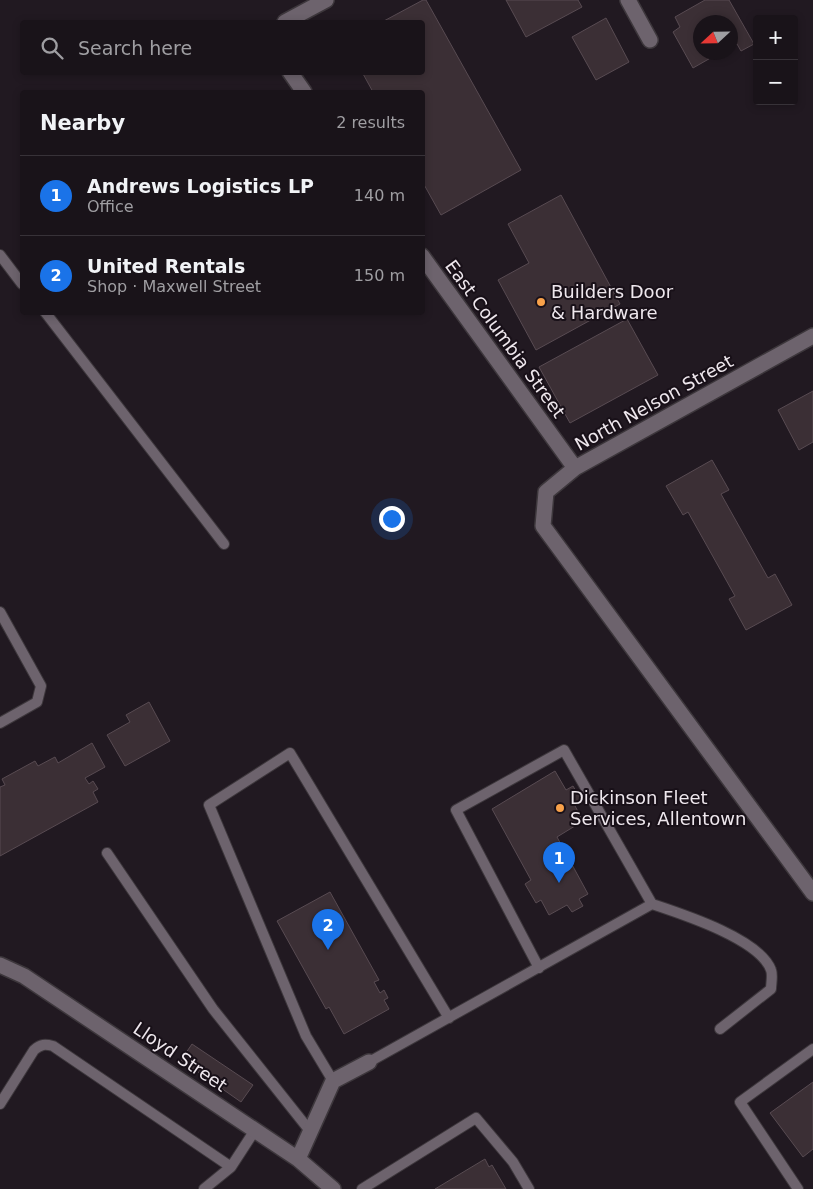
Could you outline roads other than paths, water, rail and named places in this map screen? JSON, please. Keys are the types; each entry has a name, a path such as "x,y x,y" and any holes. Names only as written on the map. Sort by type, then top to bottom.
{"street":[{"path":"289,20 326,0"},
{"path":"628,0 650,40"},
{"path":"292,75 303,90"},
{"name":"East Columbia Street","path":"425,260 576,468"},
{"name":"North Nelson Street","path":"813,336 576,468 546,492 543,526 813,893"},
{"name":"Lloyd Street","path":"0,965 24,976 255,1130 298,1159 333,1189"},
{"path":"298,1159 333,1082 369,1062"}],"lane":[{"path":"0,255 20,281"},
{"path":"47,315 224,544"},
{"path":"0,612 42,686 36,702 0,723"},
{"path":"539,968 456,810 564,750 652,904 707,924 757,950 772,970 771,989 720,1029"},
{"path":"333,1082 306,1036 209,805 290,753 449,1018"},
{"path":"107,853 213,1009 310,1131"},
{"path":"369,1062 652,904"},
{"path":"0,1104 34,1050 40,1045 45,1044 54,1046 231,1166"},
{"path":"798,1189 740,1102 813,1049"},
{"path":"362,1189 476,1118 513,1162 529,1189"},
{"path":"204,1189 231,1166 255,1130"}],"place":[{"name":"Builders Door & Hardware","path":"541,302"},
{"name":"Dickinson Fleet Services, Allentown","path":"560,808"},
{"name":"Andrews Logistics LP","path":"559,883"},
{"name":"United Rentals","path":"328,950"}]}
